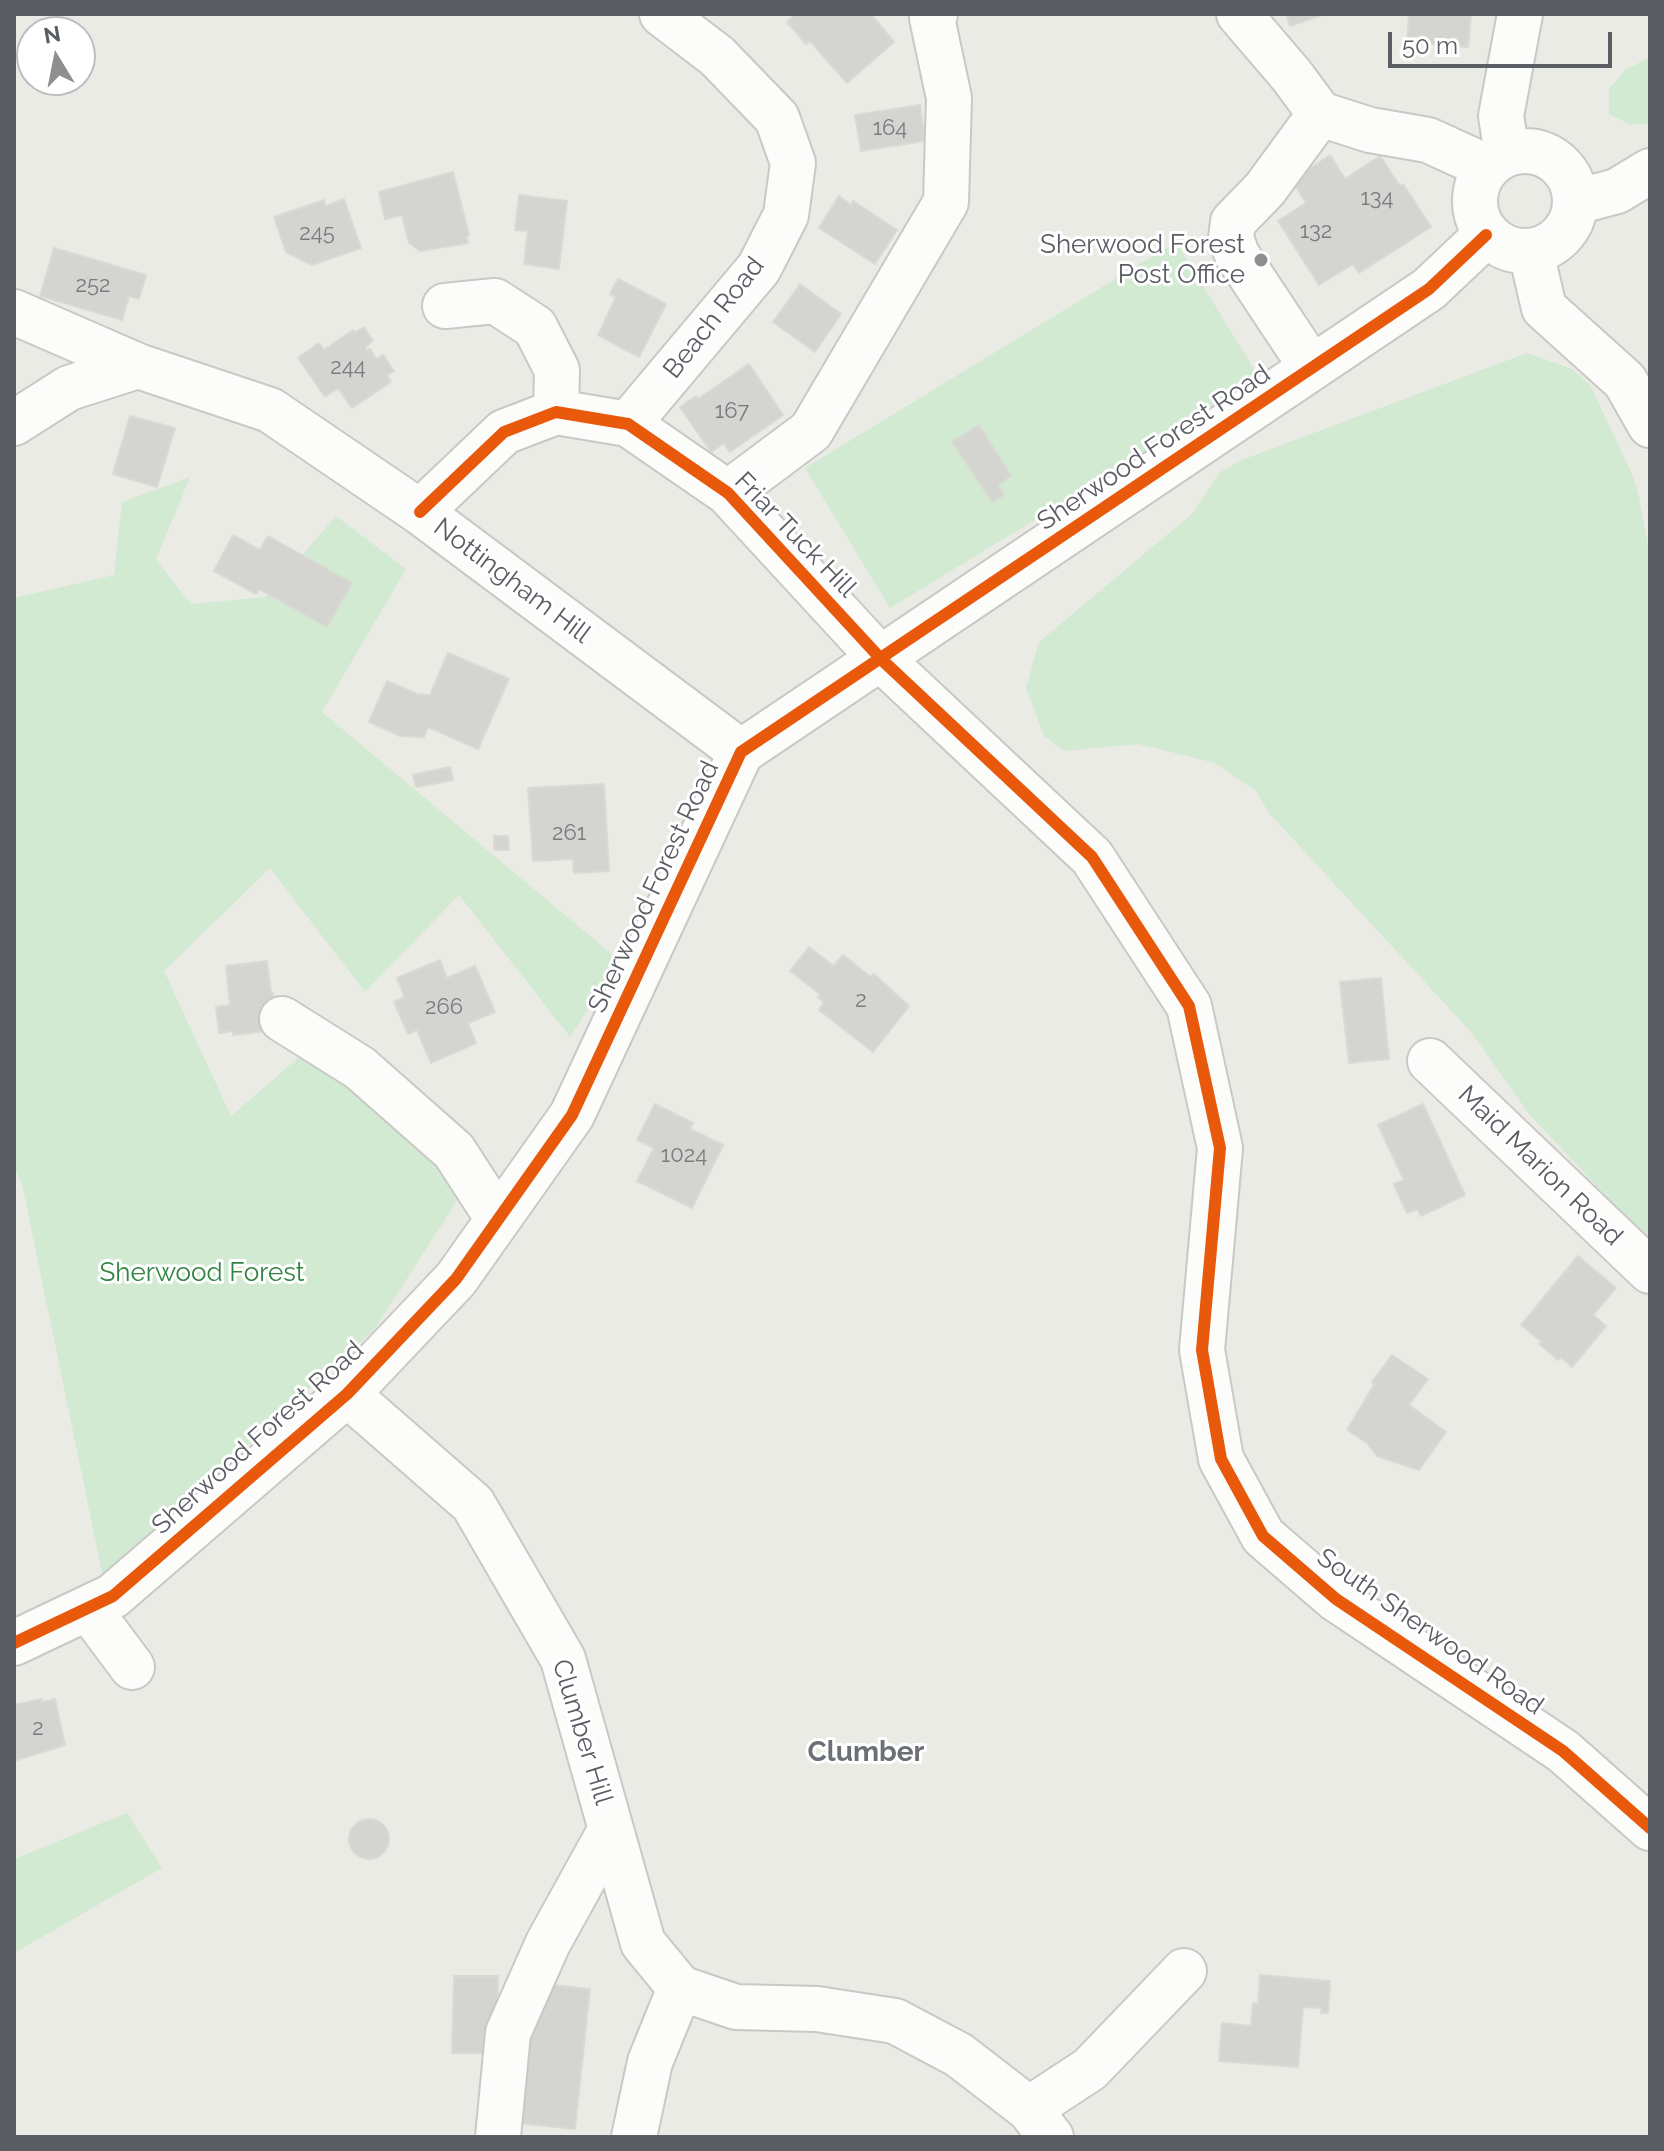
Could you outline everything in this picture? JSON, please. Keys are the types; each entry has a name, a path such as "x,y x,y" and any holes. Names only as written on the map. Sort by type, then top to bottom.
{"street":[{"name":"Beach Road","path":"628,424 759,268 786,215 793,163 777,118 717,56 662,14"},
{"path":"1239,14 1320,114 1370,130 1428,140 1497,161 1532,151 1554,160 1570,178 1576,202 1570,226 1553,244 1531,252 1506,248 1486,235 1475,213 1476,189 1497,161 1501,116 1520,14"},
{"name":"Friar Tuck Hill","path":"728,493 811,431 946,202 949,98 932,15"},
{"path":"1312,368 1237,255 1231,238 1233,222 1265,189 1320,114"},
{"path":"1576,202 1617,191 1650,171"},
{"name":"Sherwood Forest Road","path":"14,1643 113,1596 347,1394 456,1279 572,1115 741,752 1429,289 1486,235"},
{"path":"1531,252 1544,308 1625,381 1650,425"},
{"path":"445,306 495,301 535,327 557,370 556,412"},
{"name":"Nottingham Hill","path":"14,312 138,366 270,410 420,512 741,752"},
{"path":"14,423 69,388 138,366"},
{"path":"420,512 504,432 556,412 628,424"},
{"name":"Friar Tuck Hill","path":"628,424 728,493 881,659"},
{"name":"South Sherwood Road","path":"881,659 1092,857 1189,1006 1220,1148 1202,1350 1221,1459 1263,1536 1336,1599 1563,1751 1650,1828"},
{"path":"282,1019 360,1068 454,1151 498,1219"},
{"name":"Maid Marion Road","path":"1430,1061 1650,1271"},
{"name":"Clumber Hill","path":"347,1394 473,1504 563,1659 643,1943 680,1988"},
{"path":"88,1608 132,1667"},
{"path":"498,2137 508,2033 548,1943 611,1829"},
{"path":"634,2137 650,2062 680,1988 736,2007 817,2009 895,2021 959,2055 1040,2123 1184,1971"}],"green space":[{"path":"1650,57 1650,123 1631,125 1609,114 1609,89 1625,70"},
{"path":"1176,242 1262,382 890,608 805,468"},
{"path":"1527,353 1572,369 1590,385 1632,474 1650,556 1650,1238 1529,1114 1471,1032 1269,813 1256,791 1215,763 1138,744 1064,751 1044,736 1026,688 1039,642 1193,513 1219,473 1239,461"},
{"name":"Sherwood Forest","path":"190,477 156,560 191,604 266,597 336,516 406,569 322,712 620,961 570,1037 459,895 365,992 270,868 164,971 231,1116 321,1038 462,1193 374,1330 103,1577 22,1184 14,1167 14,598 114,575 122,502"},
{"path":"127,1813 162,1868 14,1953 14,1859"}],"building":[{"path":"796,14 871,14 894,42 847,83 810,41 806,44 787,22"},
{"path":"1286,14 1324,14 1290,26"},
{"path":"1409,14 1471,14 1468,47 1407,42"},
{"path":"920,105 925,141 861,151 855,115"},
{"path":"1330,155 1345,179 1380,156 1431,227 1359,273 1353,264 1319,285 1278,221 1306,203 1294,183"},
{"path":"453,172 469,235 466,236 468,243 420,251 409,243 402,215 385,219 379,192"},
{"path":"519,195 567,201 559,269 524,264 528,231 515,230"},
{"path":"839,196 851,205 853,201 897,230 875,264 819,228"},
{"path":"344,199 361,248 312,265 286,252 274,217 324,200 326,206"},
{"path":"54,248 146,275 139,299 129,296 122,320 40,296"},
{"path":"618,279 666,304 639,357 598,335 616,297 610,294"},
{"path":"800,284 841,314 815,352 773,322"},
{"path":"364,327 373,341 365,347 367,351 370,349 376,359 383,355 394,371 387,375 391,382 352,408 338,388 325,397 298,358 319,343 324,350 353,330 354,333"},
{"path":"749,364 783,415 730,452 724,443 711,452 680,407 696,396 698,399"},
{"path":"130,416 175,428 157,487 113,474"},
{"path":"979,425 1011,476 998,485 1004,495 992,502 952,442"},
{"path":"233,535 260,550 268,536 352,583 327,627 259,589 256,594 214,571"},
{"path":"448,653 509,679 478,749 428,727 424,737 400,736 369,722 387,681 417,694 430,695"},
{"path":"450,767 453,780 416,787 413,775"},
{"path":"604,784 609,871 574,873 573,859 533,861 528,788"},
{"path":"494,836 508,836 509,850 494,850"},
{"path":"809,947 834,966 843,955 871,977 874,974 909,1006 873,1052 819,1010 824,1002 818,997 820,994 790,971"},
{"path":"440,960 447,978 475,966 495,1012 468,1023 476,1043 431,1063 417,1030 408,1034 394,1002 405,997 397,978"},
{"path":"267,961 275,1030 233,1035 233,1031 219,1033 216,1007 230,1005 226,966"},
{"path":"1381,978 1389,1059 1349,1063 1340,982"},
{"path":"655,1104 693,1123 690,1129 723,1145 692,1208 637,1181 654,1148 637,1140"},
{"path":"1423,1104 1465,1195 1421,1216 1417,1209 1407,1213 1394,1184 1404,1180 1378,1125"},
{"path":"1578,1256 1616,1288 1593,1315 1606,1326 1572,1367 1561,1357 1558,1360 1521,1325"},
{"path":"1392,1355 1428,1379 1409,1405 1446,1432 1419,1470 1377,1456 1367,1443 1347,1430 1374,1385 1372,1382"},
{"path":"42,1699 42,1702 55,1699 65,1745 14,1761 14,1705"},
{"path":"369,1819 383,1825 389,1839 383,1853 369,1859 355,1853 349,1839 355,1825"},
{"path":"1260,1975 1330,1981 1328,2013 1321,2013 1322,2008 1303,2007 1298,2067 1219,2061 1222,2023 1251,2026 1253,2003 1258,2004"},
{"path":"454,1976 498,1976 497,2053 452,2053"},
{"path":"534,1983 590,1989 575,2129 519,2123"}],"cycle path":[{"path":"14,1643 113,1596 347,1394 456,1279 572,1115 741,752 1429,289 1486,235"},
{"path":"420,512 504,432 556,412 628,424 728,493 881,659 1092,857 1189,1006 1220,1148 1202,1350 1221,1459 1263,1536 1336,1599 1563,1751 1650,1828"}],"place":[{"name":"Sherwood Forest Post Office","path":"1261,260"}],"district":[{"name":"Clumber","path":"866,1753"}]}
